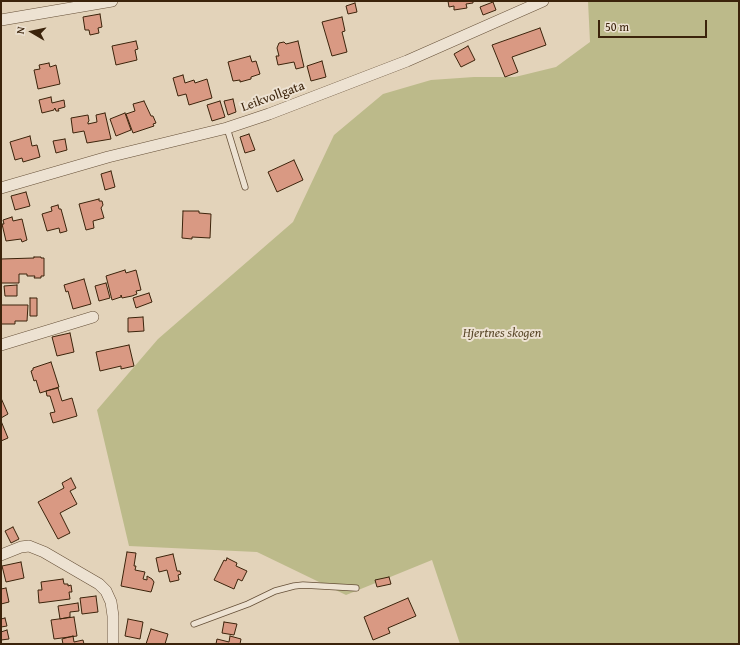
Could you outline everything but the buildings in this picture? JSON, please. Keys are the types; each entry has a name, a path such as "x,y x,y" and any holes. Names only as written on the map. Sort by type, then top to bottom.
{"street":[{"path":"1,20 112,1"},
{"name":"Leikvollgata","path":"1,188 108,157 227,128 313,98 407,61 543,1"},
{"path":"1,345 93,317"},
{"path":"1,555 21,547 29,546 44,552 99,584 106,591 111,602 113,616 113,644"}],"lane":[{"path":"227,128 245,187"},
{"path":"194,624 248,604 275,591 294,586 304,585 356,588"}],"green space":[{"name":"Hjertnes skogen","path":"588,1 739,1 739,644 460,644 432,560 346,595 257,552 129,546 97,410 158,339 293,222 334,135 383,94 431,80 474,77 515,77 556,67 590,42"}]}
